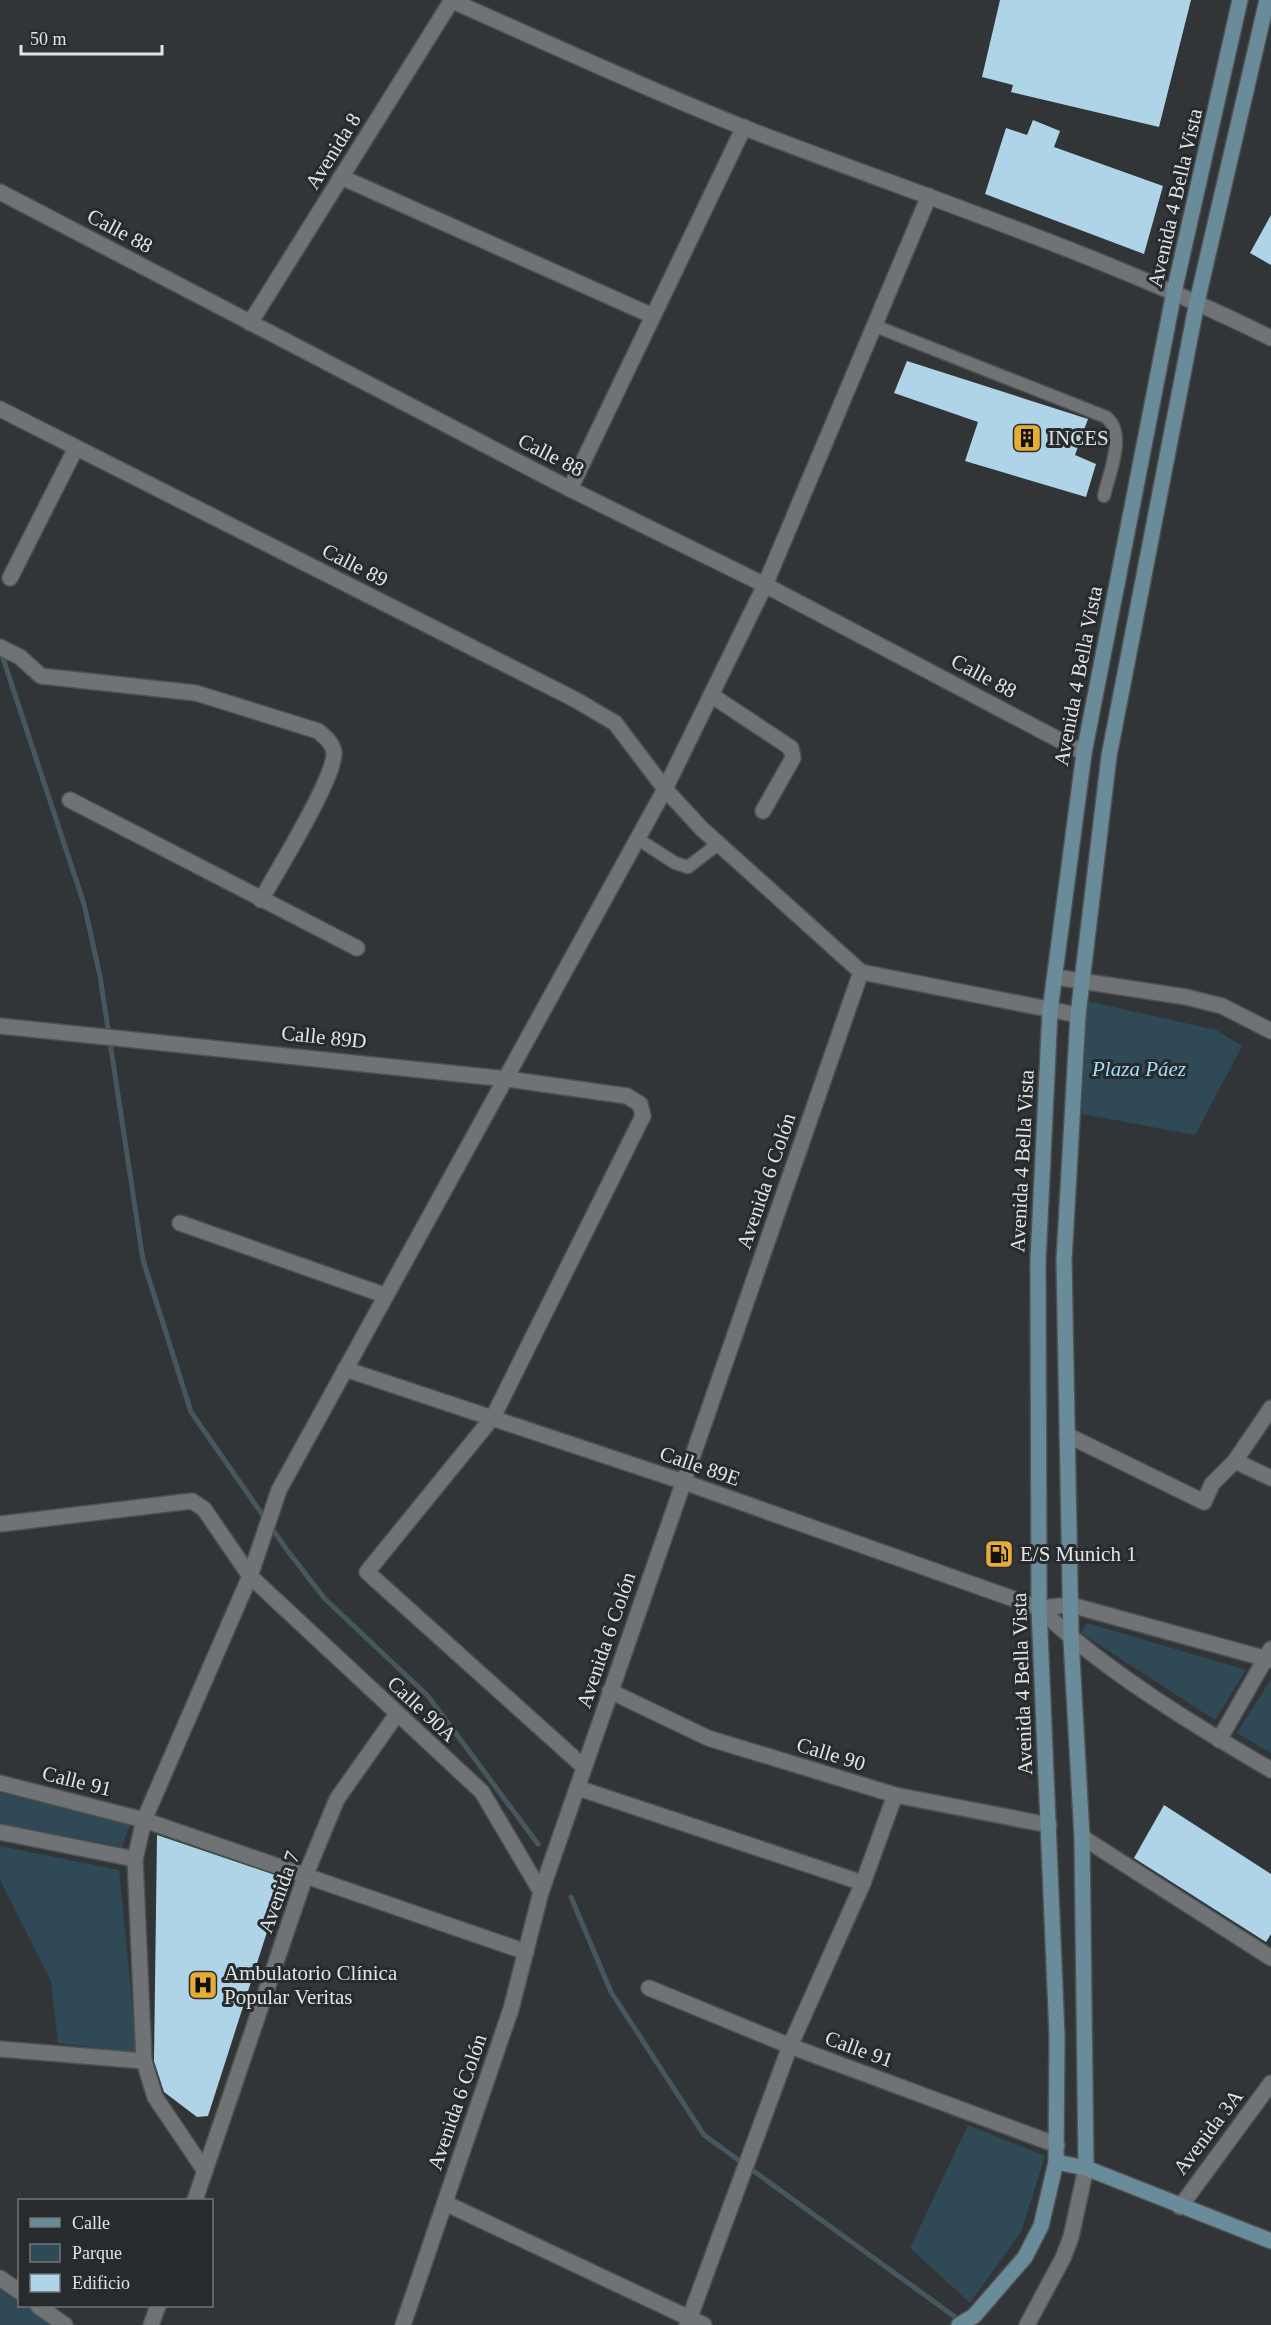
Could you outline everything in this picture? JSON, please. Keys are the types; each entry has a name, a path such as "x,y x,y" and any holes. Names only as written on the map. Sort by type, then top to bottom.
{"street":[{"path":"451,0 744,127 929,196 1174,292 1271,338"},
{"name":"Avenida 8","path":"250,323 451,0"},
{"name":"Avenida 4 Bella Vista","path":"959,2325 974,2316 1025,2257 1041,2226 1056,2162 1057,2036 1039,1608 1038,1261 1050,1011 1084,753 1174,292 1214,127 1240,0"},
{"path":"1027,2325 1063,2258 1071,2237 1086,2168 1082,1837 1071,1639 1064,1260 1081,981 1109,756 1197,302 1267,20 1267,0"},
{"path":"570,489 744,127"},
{"path":"341,177 653,316"},
{"name":"Calle 88","path":"0,192 570,489 765,585 1084,753"},
{"path":"205,2171 156,2097 144,2061 135,1859 144,1820 250,1576 279,1491 384,1295 507,1079 665,789 765,585 929,196"},
{"name":"Calle 89","path":"0,409 595,710 615,723 665,789 718,844 861,972"},
{"path":"10,578 76,448"},
{"path":"0,647 20,657 41,676 196,693 318,732 328,739 334,750 330,775 261,900"},
{"path":"711,695 791,748 793,758 763,811"},
{"path":"70,800 357,948"},
{"path":"861,972 1078,1015"},
{"name":"Avenida 6 Colón","path":"403,2325 511,2009 541,1892 861,972"},
{"path":"1055,976 1186,997 1222,1006 1271,1031"},
{"name":"Calle 89D","path":"0,1026 507,1079 627,1096 640,1104 643,1116 493,1417"},
{"path":"180,1223 384,1295"},
{"name":"Calle 89E","path":"345,1369 684,1482 1039,1608"},
{"path":"1067,1435 1204,1502 1212,1484 1235,1461 1271,1408"},
{"path":"493,1417 367,1572 584,1767"},
{"path":"1235,1461 1271,1478"},
{"name":"Calle 90A","path":"0,1524 192,1501 204,1509 250,1576 482,1792 541,1892"},
{"path":"1039,1608 1071,1605 1269,1655 1219,1740"},
{"path":"1039,1608 1071,1639 1219,1740 1271,1770"},
{"name":"Calle 90","path":"610,1691 708,1738 895,1795 1049,1825"},
{"name":"Avenida 7","path":"195,2199 306,1874 337,1799 397,1714"},
{"name":"Calle 91","path":"0,1783 144,1820 306,1874 526,1952"},
{"path":"579,1788 863,1883"},
{"path":"688,2321 739,2190 751,2147 790,2046 863,1883 895,1795"},
{"path":"0,1832 135,1859"},
{"path":"1082,1837 1271,1958"},
{"name":"Calle 91","path":"649,1988 790,2046 1057,2145"},
{"path":"0,2049 144,2061"},
{"name":"Avenida 3A","path":"1180,2206 1271,2083"},
{"path":"1056,2162 1086,2168 1271,2241"},
{"path":"445,2204 688,2321 704,2325"},
{"path":"0,2278 18,2291"},
{"path":"39,2307 65,2325"},
{"path":"151,2325 158,2307"}],"lane":[{"path":"875,326 1106,417 1114,424 1118,435 1104,496"},
{"path":"638,839 675,863 688,867 718,844"}],"green space":[{"name":"Plaza Páez","path":"1087,1001 1216,1030 1242,1046 1195,1135 1072,1112 1082,1112"},
{"path":"1087,1623 1246,1670 1215,1720 1081,1633"},
{"path":"1271,1679 1271,1753 1237,1733"},
{"path":"0,1793 130,1824 122,1847 0,1823"},
{"path":"0,1846 119,1870 137,2053 58,2043 51,1981 0,1880"},
{"path":"968,2125 1045,2156 1021,2232 970,2303 910,2248"},
{"path":"0,2282 18,2294 18,2307 37,2307 65,2325 0,2325"}],"building":[{"path":"1000,0 1191,0 1159,127 1011,92 1013,85 982,77"},
{"path":"1033,120 1060,131 1054,147 1163,186 1144,254 985,194 1006,128 1027,135"},
{"path":"1271,215 1271,265 1250,253"},
{"name":"INCES","path":"907,361 1088,419 1075,455 1096,464 1086,497 965,461 978,422 894,393"},
{"path":"1164,1805 1271,1874 1271,1934 1266,1942 1134,1858"},
{"name":"Ambulatorio Clínica Popular Veritas","path":"157,1835 278,1876 282,1885 208,2116 197,2117 164,2092 154,2061"}],"waterway":[{"path":"1,652 84,904 100,976 143,1260 191,1412 287,1550 325,1599 428,1696 538,1844"},
{"path":"571,1897 611,1992 704,2135 962,2322"}],"place":[{"name":"INCES","path":"1027,438"},
{"name":"E/S Munich 1","path":"999,1554"},
{"name":"Ambulatorio Clínica Popular Veritas","path":"203,1985"}]}
